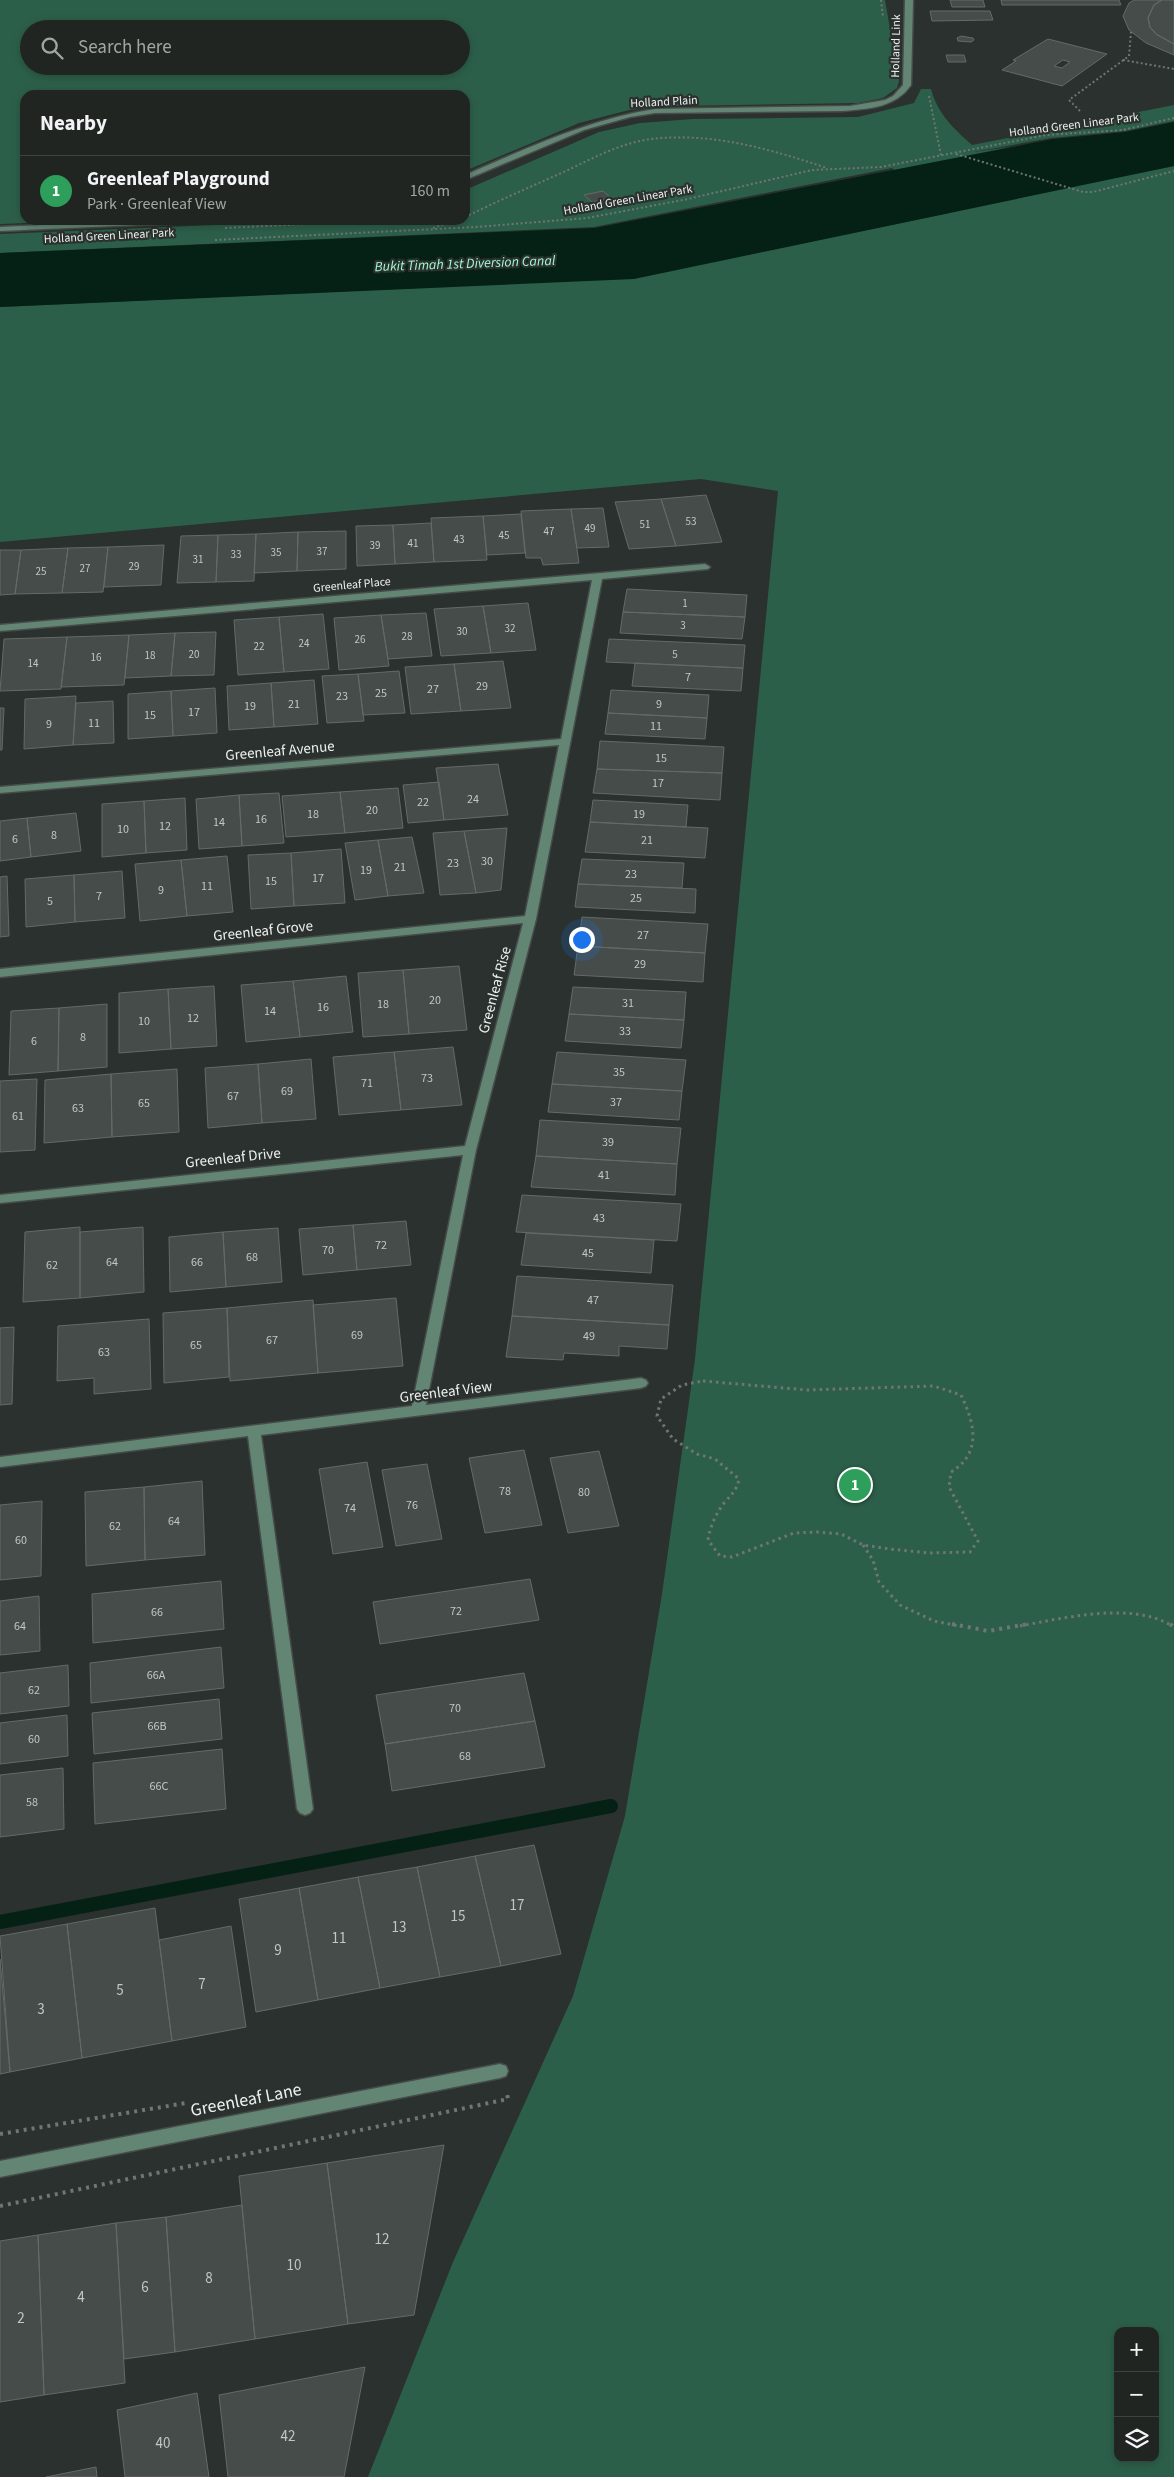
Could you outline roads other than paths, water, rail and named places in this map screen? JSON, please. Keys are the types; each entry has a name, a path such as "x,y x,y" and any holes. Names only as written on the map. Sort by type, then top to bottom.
{"street":[{"name":"Holland Link","path":"877,104 898,95 907,85 909,0"},
{"name":"Holland Plain","path":"470,176 594,124 633,114 655,111 842,108 877,104"},
{"path":"0,229 92,225"},
{"name":"Greenleaf Place","path":"0,628 705,567"},
{"name":"Greenleaf Rise","path":"418,1412 470,1150 530,919 563,742 598,576"},
{"name":"Greenleaf Avenue","path":"0,790 563,742"},
{"name":"Greenleaf Grove","path":"0,973 530,919"},
{"name":"Greenleaf Drive","path":"0,1199 470,1150"},
{"name":"Greenleaf View","path":"0,1462 418,1412 641,1383"},
{"path":"254,1432 304,1809"},
{"name":"Greenleaf Lane","path":"0,2169 500,2071"}],"water":[{"name":"Bukit Timah 1st Diversion Canal","path":"1174,122 1174,166 634,279 0,307 0,253 595,228 1053,139 1125,132"}],"waterway":[{"path":"0,1922 611,1806"}],"place":[{"name":"Greenleaf Playground","path":"855,1485"}]}
